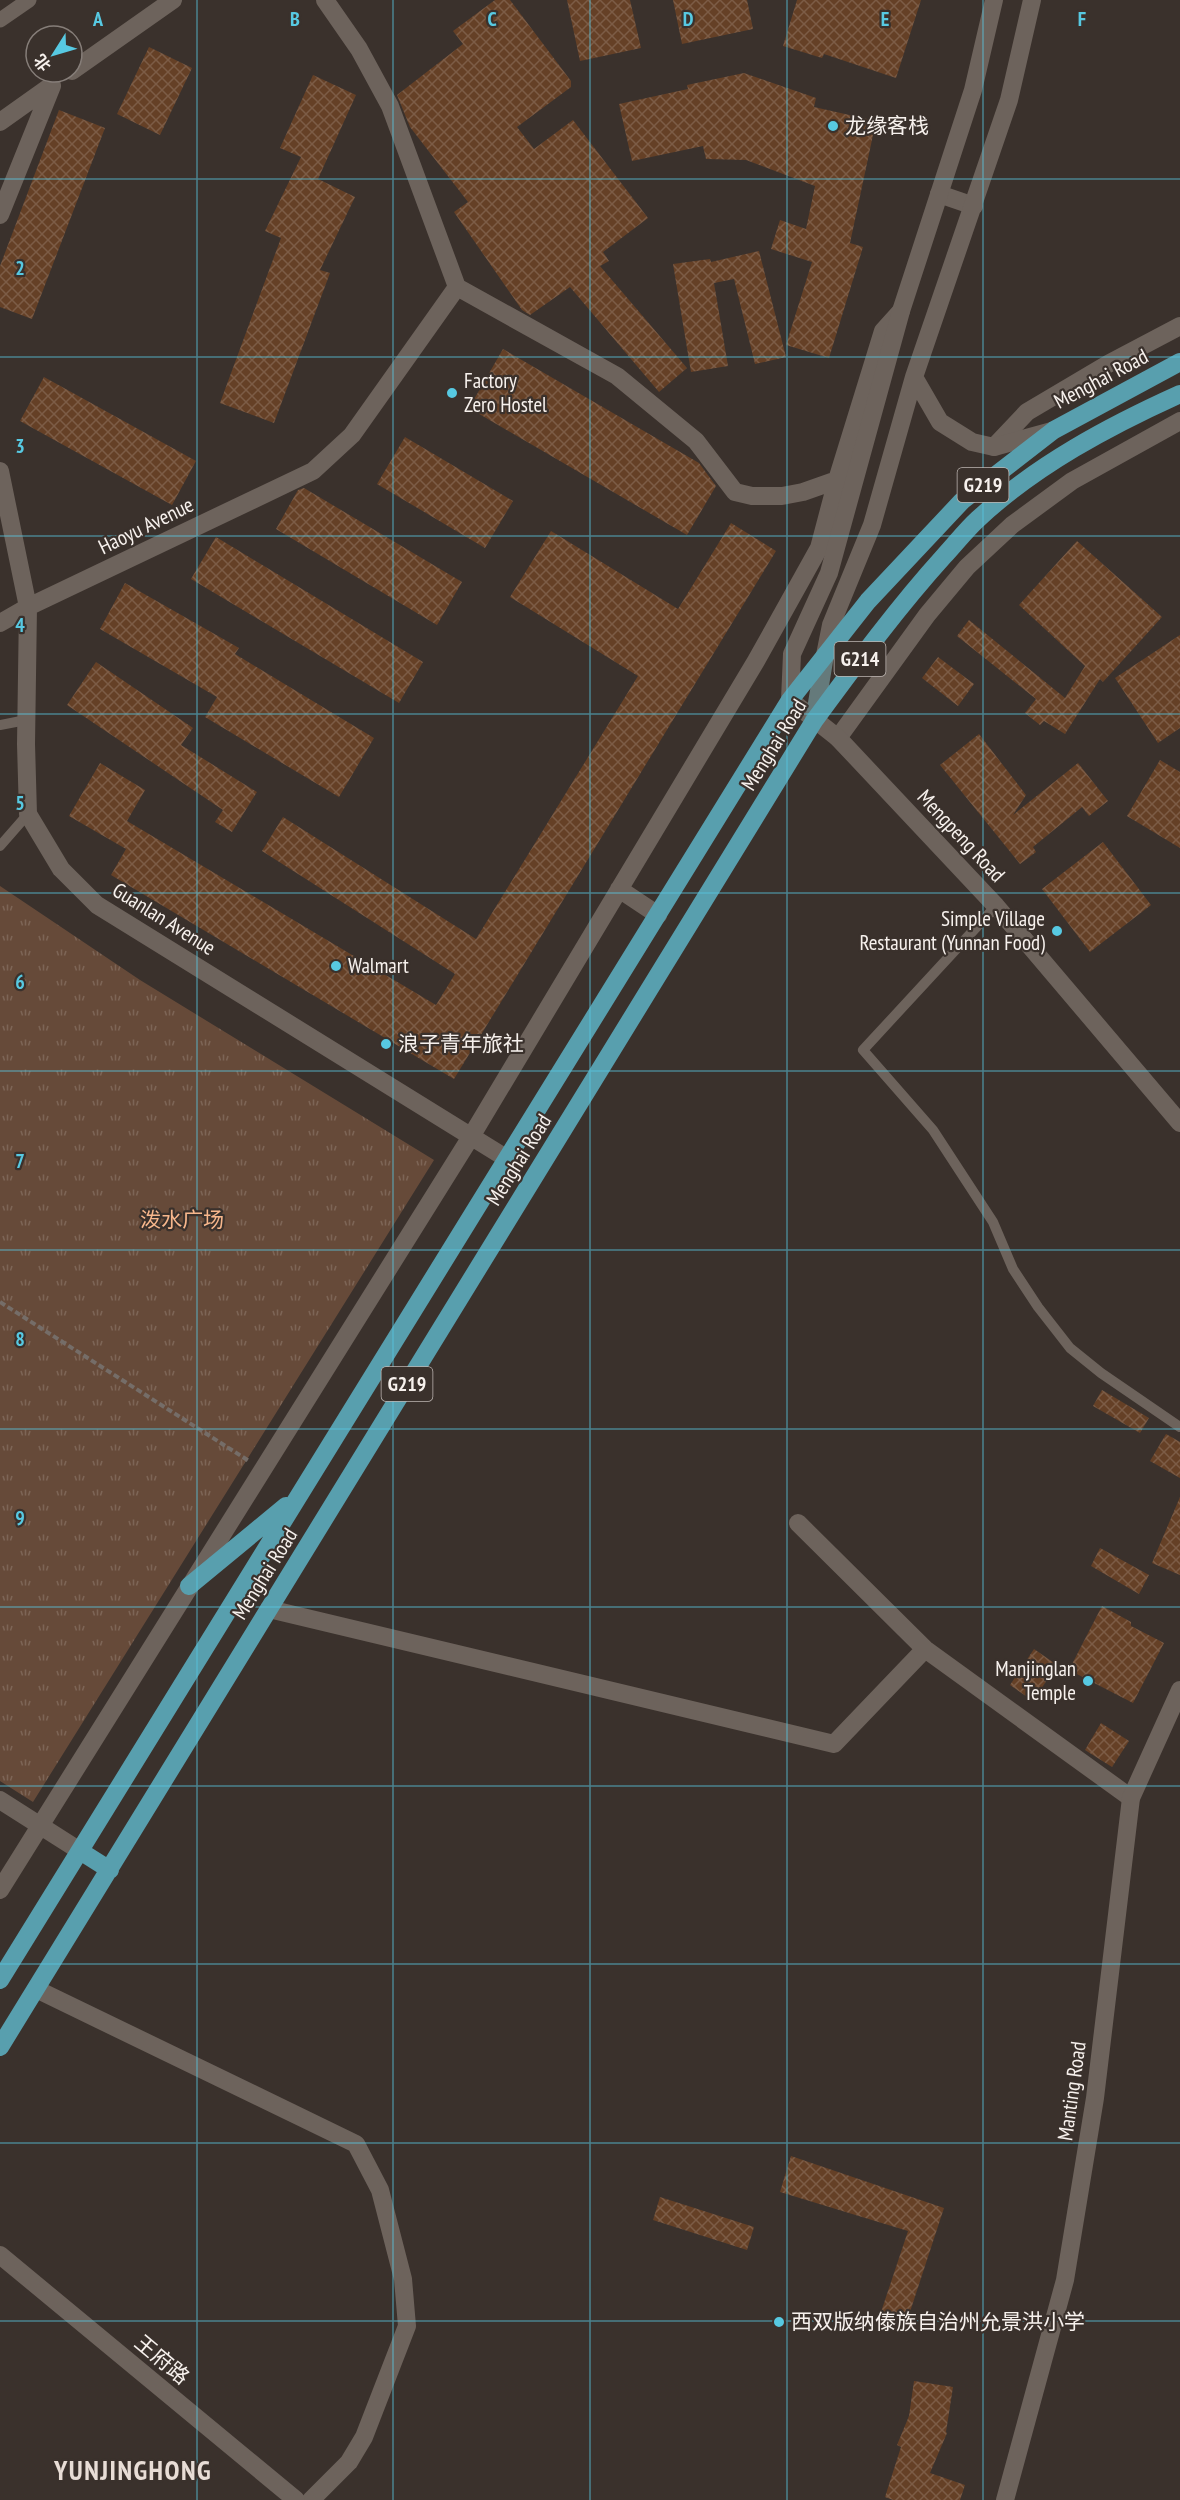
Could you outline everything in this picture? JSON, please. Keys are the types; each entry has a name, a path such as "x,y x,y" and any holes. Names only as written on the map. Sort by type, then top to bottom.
{"highway":[{"name":"Menghai Road","path":"0,1980 790,700 868,601 962,501 1054,430 1180,362"},
{"name":"Menghai Road","path":"0,2047 814,721 906,597 978,519 1026,481 1081,444 1136,414 1180,394"},
{"path":"189,1586 299,1495"},
{"path":"80,1851 110,1870"}],"main road":[{"path":"814,721 825,655"}],"street":[{"path":"0,20 28,0"},
{"path":"84,63 173,0"},
{"path":"325,0 365,59 390,106 457,287 616,376 696,441 735,492 752,496 782,496 837,480"},
{"path":"790,700 792,654 829,573 901,311 974,90 994,0"},
{"path":"825,655 831,625 872,525 914,377 1009,100 1032,0"},
{"path":"0,122 55,84"},
{"path":"0,215 52,86"},
{"path":"939,194 974,206"},
{"name":"Haoyu Avenue","path":"0,623 28,607 314,471 352,435 457,287"},
{"path":"0,1890 472,1135 756,661 819,549 837,480 884,331 901,311"},
{"path":"994,447 1027,412 1108,364 1180,326"},
{"path":"914,377 940,422 972,442 994,447 1054,430"},
{"path":"838,738 927,615 975,560 1012,525 1072,481 1180,421"},
{"name":"Guanlan Avenue","path":"0,471 28,607 26,720 28,814 61,869 97,905 506,1158"},
{"name":"Mengpeng Road","path":"790,700 838,738 996,906 1180,1123"},
{"path":"619,889 658,915"},
{"path":"798,1523 925,1649 1131,1798"},
{"path":"269,1609 834,1744 925,1649"},
{"name":"Manting Road","path":"1005,2500 1065,2280 1095,2098 1131,1798 1180,1690"},
{"path":"0,1800 80,1851"},
{"path":"36,1989 356,2144 380,2190 403,2279 407,2326 364,2437 349,2462 311,2500"},
{"name":"王府路","path":"0,2255 296,2500"}],"lane":[{"path":"0,725 26,720"},
{"path":"0,846 28,814"},
{"path":"996,906 863,1050 933,1130 993,1222 1013,1269 1038,1307 1070,1348 1101,1373 1180,1427"}],"path":[{"path":"0,1302 262,1469"}],"green space":[{"name":"泼水广场","path":"0,886 140,980 434,1160 33,1802 0,1781"}],"building":[{"path":"495,0 510,0 571,81 571,87 517,127 534,149 573,120 648,218 603,252 609,261 600,266 687,368 659,392 570,287 530,315 522,310 454,212 468,202 410,127 397,95 463,44 453,31"},
{"path":"567,0 630,0 641,48 580,61"},
{"path":"673,0 747,0 753,29 682,44"},
{"path":"797,0 921,0 896,78 824,54 822,58 783,46"},
{"path":"149,47 192,68 160,135 117,114"},
{"path":"744,73 816,98 814,107 876,121 850,243 863,247 829,358 786,345 812,262 771,249 780,220 806,229 815,186 746,160 706,159 703,146 632,161 619,104 688,89 687,85"},
{"path":"313,75 356,95 318,179 355,197 320,270 330,273 274,423 220,403 281,238 265,231 301,157 280,148"},
{"path":"59,110 105,128 32,319 0,307 0,266"},
{"path":"759,251 786,357 755,364 734,279 714,283 728,366 691,372 673,264 710,259 711,262"},
{"path":"503,349 699,463 716,486 687,535 469,408"},
{"path":"44,377 196,461 172,505 20,421"},
{"path":"405,437 513,501 485,548 377,484"},
{"path":"304,488 462,582 437,625 276,529 298,490"},
{"path":"731,523 776,551 454,1079 111,875 126,849 69,816 100,763 145,790 127,821 436,1005 455,974 262,851 283,817 476,939 638,676 510,597 551,531 678,609"},
{"path":"216,537 423,662 399,703 191,579"},
{"path":"1077,541 1162,617 1103,682 1100,679 1065,734 1044,721 1040,725 1025,713 1036,699 957,636 969,620 1065,698 1085,666 1019,605"},
{"path":"125,583 239,648 235,654 374,738 339,797 205,717 217,697 100,629"},
{"path":"1180,635 1180,728 1158,743 1115,678"},
{"path":"938,657 974,684 958,706 922,678"},
{"path":"96,662 193,728 181,745 257,792 232,832 215,822 223,810 67,705"},
{"path":"979,734 1026,795 1013,815 1078,763 1108,801 1089,816 1082,807 1033,847 1036,852 1020,864 940,765"},
{"path":"1160,760 1180,772 1180,848 1127,816"},
{"path":"1103,842 1151,905 1090,952 1042,889"},
{"path":"1102,1390 1149,1418 1140,1433 1093,1406"},
{"path":"1166,1434 1180,1442 1180,1478 1150,1461"},
{"path":"1180,1497 1180,1575 1152,1563"},
{"path":"1100,1548 1149,1575 1139,1594 1091,1566"},
{"path":"1102,1606 1131,1622 1131,1626 1164,1643 1133,1703 1069,1670"},
{"path":"1034,1649 1057,1665 1033,1701 1010,1685"},
{"path":"1101,1723 1129,1741 1112,1767 1085,1750"},
{"path":"791,2156 944,2208 905,2327 879,2318 908,2231 780,2192"},
{"path":"660,2197 754,2227 747,2250 653,2220"},
{"path":"914,2381 953,2387 947,2433 930,2473 965,2485 960,2500 893,2500 885,2497 901,2447 897,2445 909,2416"}],"place":[{"name":"龙缘客栈","path":"833,126"},
{"name":"Factory Zero Hostel","path":"452,393"},
{"name":"Simple Village Restaurant (Yunnan Food)","path":"1057,931"},
{"name":"Walmart","path":"336,966"},
{"name":"浪子青年旅社","path":"386,1044"},
{"name":"Manjinglan Temple","path":"1088,1681"},
{"name":"西双版纳傣族自治州允景洪小学","path":"779,2322"}],"district":[{"name":"YUNJINGHONG","path":"133,2471"}]}
